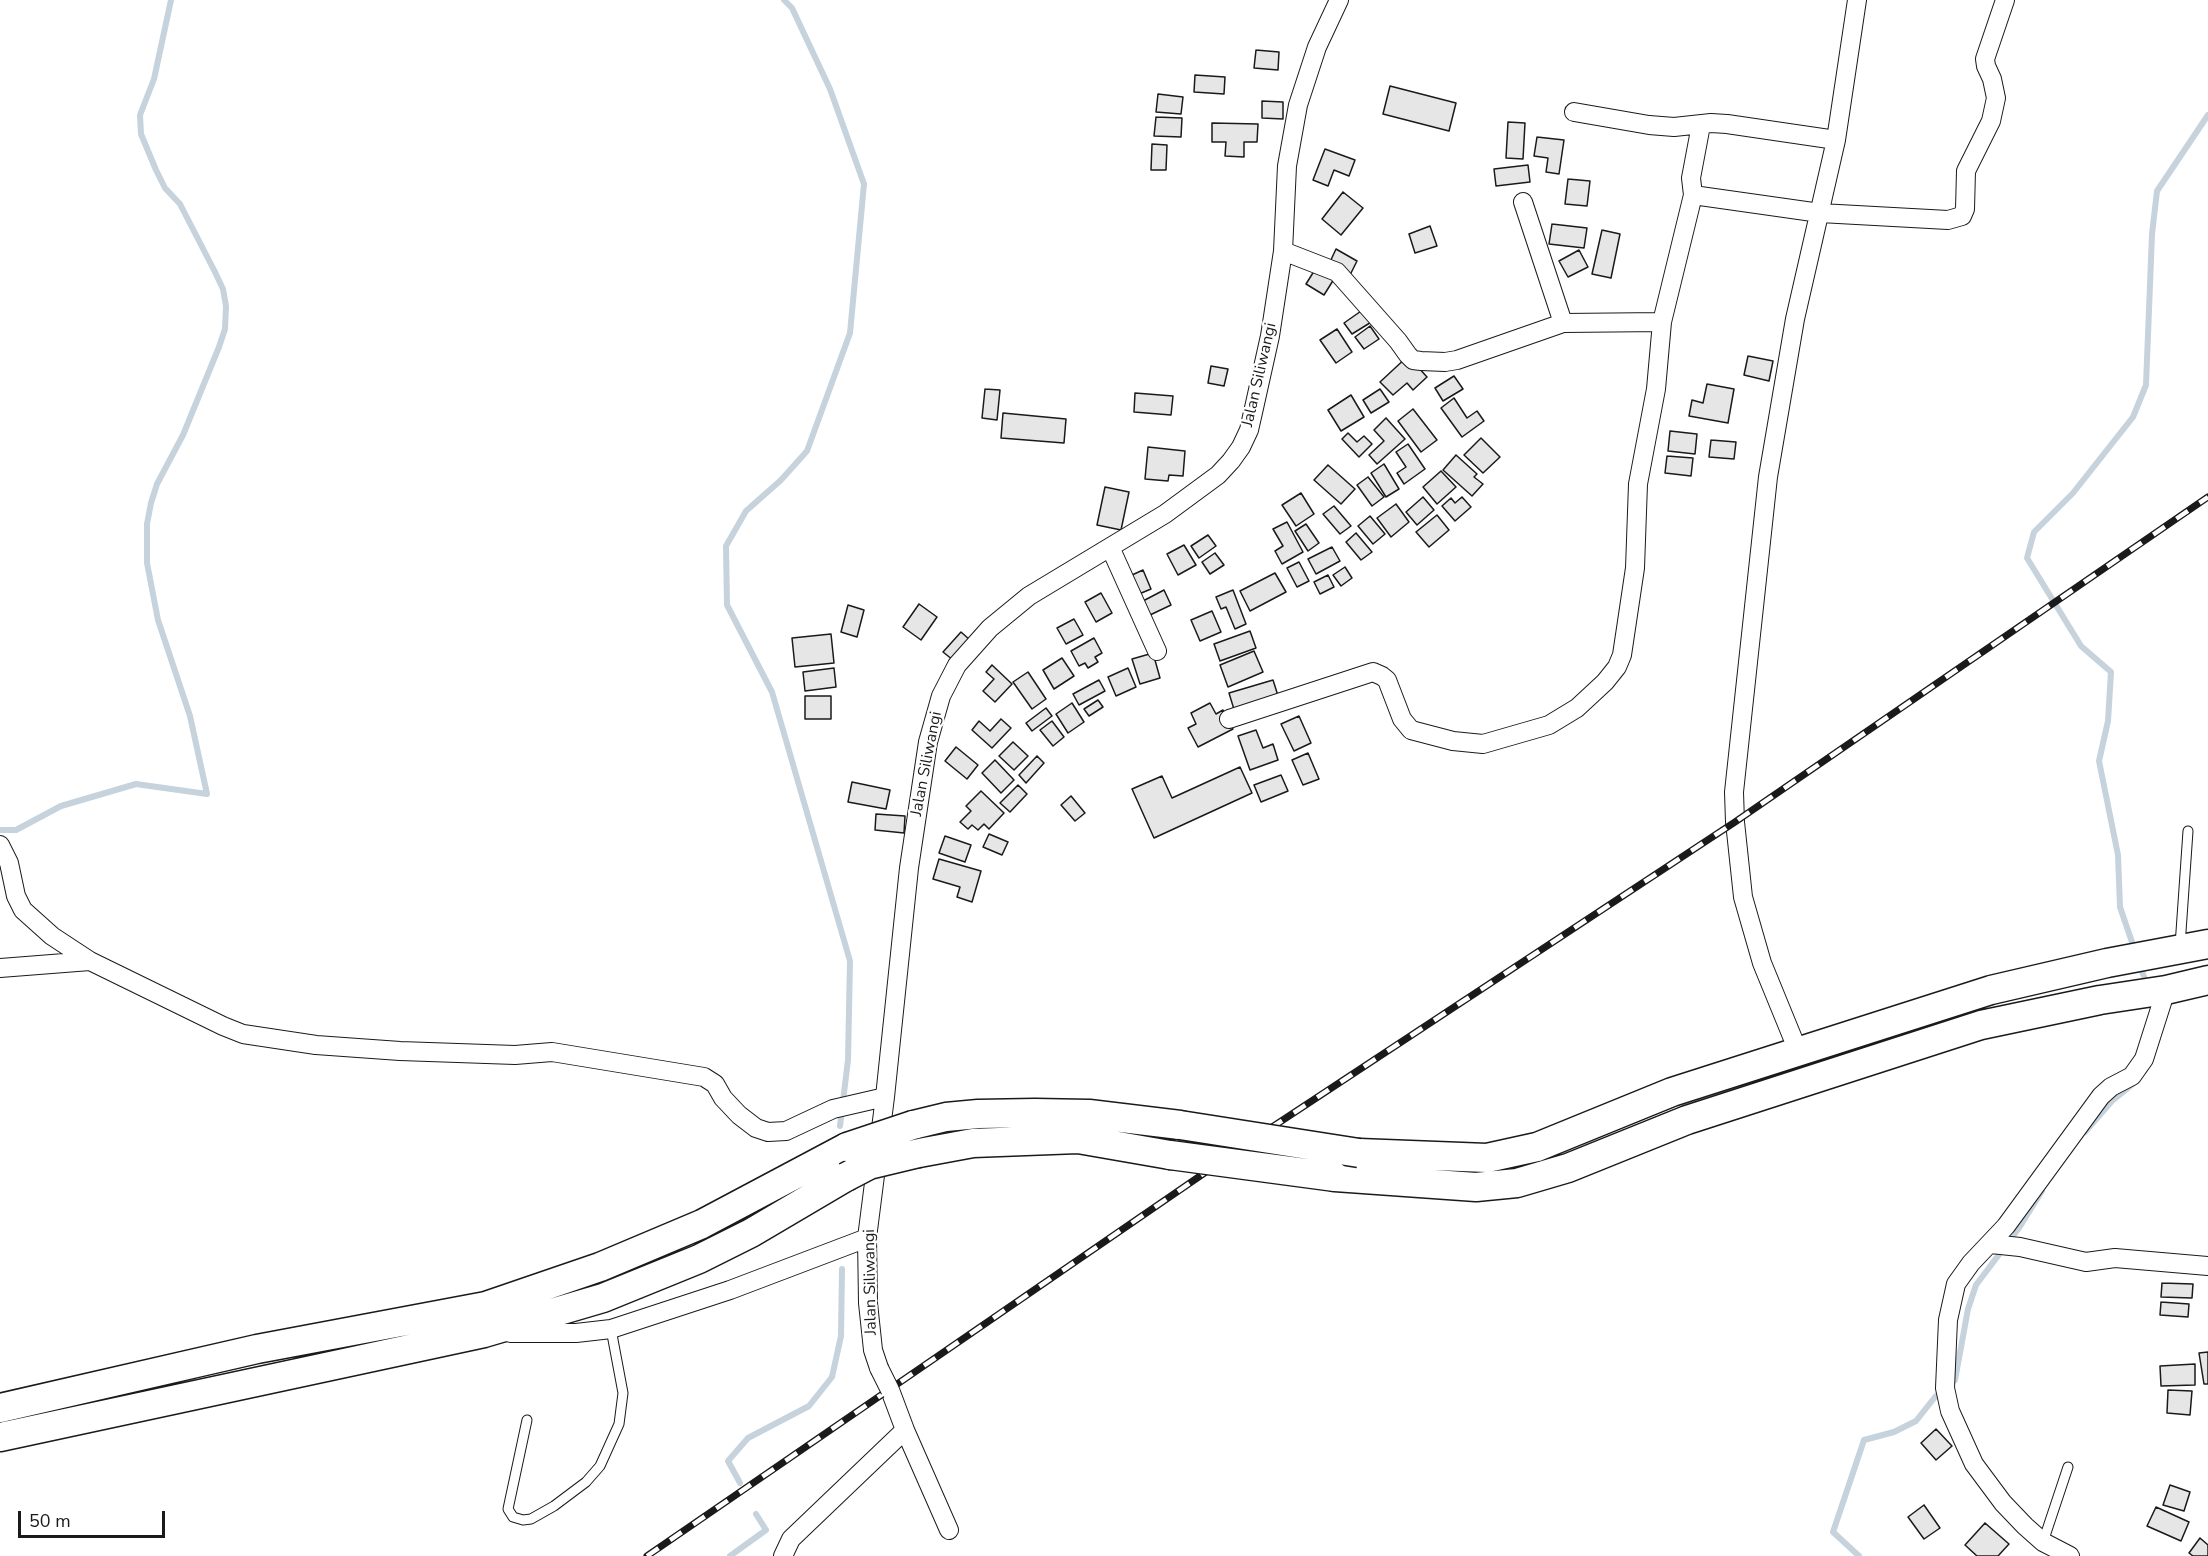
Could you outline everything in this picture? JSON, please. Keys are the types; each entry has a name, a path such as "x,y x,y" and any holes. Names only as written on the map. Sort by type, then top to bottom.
{"main road":[{"path":"0,1408 257,1348 486,1306 600,1267 702,1224 847,1147 913,1125 946,1117 978,1114 1089,1114 1180,1125 1359,1153 1487,1158 1537,1147 1672,1092 1992,990 2208,944"},
{"path":"0,1437 484,1333 603,1298 699,1258 751,1233 869,1166 919,1153 973,1143 1078,1139 1170,1155 1335,1177 1476,1187 1517,1183 1568,1168 1688,1120 1981,1025 2100,999 2166,990 2208,980"}],"street":[{"name":"Jalan Siliwangi","path":"949,1530 879,1368 873,1350 868,1303 867,1238 885,1097 909,868 928,742 941,696 957,665 990,628 1029,596 1165,514 1218,475 1241,447 1249,430 1262,378 1283,251 1287,166 1298,105 1317,47 1339,0"},
{"path":"1797,1051 1762,963 1743,897 1734,792 1768,477 1795,319 1836,140 1857,0"},
{"path":"1693,195 1820,213 1948,220 1962,216 1965,209 1966,171 1991,121 1996,98 1985,59 2005,0"},
{"path":"1574,112 1674,127 1727,124 1836,140"},
{"path":"1229,719 1373,672 1387,680 1402,719 1411,730 1453,741 1483,744 1549,725 1577,708 1605,682 1617,667 1622,655 1635,568 1638,484 1656,389 1662,322 1693,195 1691,178 1701,125"},
{"path":"1523,202 1563,322"},
{"path":"1283,251 1337,272 1413,360 1445,362 1457,360 1563,322 1662,322"},
{"path":"1110,547 1157,651"},
{"path":"0,845 9,863 16,897 23,910 52,936 90,961 223,1026 258,1037 316,1045 400,1051 515,1055 552,1052 704,1077 715,1084 723,1098 740,1115 756,1128 768,1132 786,1131 841,1107 885,1097"},
{"path":"0,968 90,961"},
{"path":"2070,1556 2043,1542 2003,1503 1974,1464 1950,1412 1945,1388 1948,1320 1956,1284 1971,1263 2006,1226 2101,1096 2111,1087 2132,1076 2144,1059 2166,990"},
{"path":"484,1333 576,1333 611,1329 730,1290 867,1238"},
{"path":"1991,1244 2020,1247 2086,1262 2115,1258 2208,1266"},
{"path":"783,1556 791,1539 905,1430"}],"lane":[{"path":"2180,949 2187,831"},
{"path":"527,1420 508,1509 513,1517 523,1520 531,1519 554,1506 586,1482 600,1466 619,1424 623,1393 611,1329"},
{"path":"2043,1542 2068,1467"}],"building":[{"path":"1256,50 1279,52 1278,70 1254,68"},
{"path":"1195,75 1225,77 1224,94 1194,92"},
{"path":"1390,86 1456,103 1449,131 1383,114"},
{"path":"1158,94 1183,97 1181,114 1156,112"},
{"path":"1262,101 1283,102 1283,119 1262,118"},
{"path":"1156,117 1182,118 1181,137 1154,136"},
{"path":"1508,122 1525,123 1523,159 1506,158"},
{"path":"1212,123 1258,124 1257,142 1244,142 1244,157 1225,156 1226,142 1212,142"},
{"path":"1537,137 1564,140 1559,174 1546,172 1548,158 1534,156"},
{"path":"1152,144 1167,145 1166,170 1151,170"},
{"path":"1325,149 1355,160 1349,176 1334,170 1328,186 1313,180"},
{"path":"1528,165 1530,182 1496,186 1494,169"},
{"path":"1568,179 1590,181 1587,206 1565,204"},
{"path":"1343,192 1363,208 1341,235 1322,219"},
{"path":"1552,224 1587,228 1584,248 1549,244"},
{"path":"1430,226 1437,246 1415,253 1409,234"},
{"path":"1602,230 1620,234 1611,278 1592,274"},
{"path":"1336,249 1357,261 1350,275 1329,264"},
{"path":"1579,250 1588,267 1568,277 1559,261"},
{"path":"1316,268 1334,279 1324,295 1306,284"},
{"path":"1364,309 1373,321 1352,334 1344,323"},
{"path":"1370,326 1379,339 1364,349 1355,337"},
{"path":"1337,329 1352,352 1336,363 1320,340"},
{"path":"1408,356 1427,377 1413,390 1407,383 1393,395 1380,382"},
{"path":"1748,356 1773,361 1769,381 1744,375"},
{"path":"1211,366 1228,369 1224,386 1208,383"},
{"path":"1454,376 1463,389 1443,401 1435,388"},
{"path":"1707,384 1734,389 1728,423 1689,416 1692,400 1703,403"},
{"path":"985,389 1000,390 997,420 982,418"},
{"path":"1380,389 1389,402 1371,413 1363,400"},
{"path":"1135,393 1173,396 1171,415 1134,412"},
{"path":"1351,395 1364,417 1341,431 1328,410"},
{"path":"1454,398 1467,418 1477,411 1484,421 1462,437 1441,408"},
{"path":"1413,409 1437,440 1421,452 1398,421"},
{"path":"1003,413 1066,419 1064,443 1001,438"},
{"path":"1386,418 1405,439 1377,464 1369,455 1384,441 1374,430"},
{"path":"1670,431 1697,434 1695,454 1668,451"},
{"path":"1348,433 1357,442 1364,436 1372,444 1359,457 1342,439"},
{"path":"1481,438 1500,457 1483,473 1464,455"},
{"path":"1711,440 1736,442 1734,459 1709,457"},
{"path":"1408,444 1425,469 1404,484 1397,473 1406,467 1396,452"},
{"path":"1148,447 1185,451 1183,476 1169,475 1168,481 1145,479"},
{"path":"1456,455 1477,474 1474,477 1483,484 1472,496 1443,470"},
{"path":"1667,456 1693,458 1691,476 1665,473"},
{"path":"1384,464 1399,489 1386,497 1371,473"},
{"path":"1328,465 1355,489 1341,504 1314,480"},
{"path":"1441,471 1456,487 1437,504 1423,487"},
{"path":"1368,477 1384,497 1372,506 1357,485"},
{"path":"1105,487 1129,492 1121,530 1097,525"},
{"path":"1301,493 1314,514 1296,526 1282,505"},
{"path":"1423,497 1434,510 1417,525 1406,512"},
{"path":"1462,497 1471,507 1455,521 1442,506 1451,498 1455,503"},
{"path":"1396,504 1409,522 1391,537 1377,518"},
{"path":"1334,506 1351,526 1340,534 1323,514"},
{"path":"1437,515 1449,530 1429,547 1416,532"},
{"path":"1370,516 1385,534 1373,544 1358,526"},
{"path":"1287,522 1303,552 1282,564 1275,551 1283,546 1273,529"},
{"path":"1306,524 1319,543 1308,551 1295,531"},
{"path":"1356,533 1372,552 1361,560 1346,542"},
{"path":"1208,535 1216,546 1199,558 1191,546"},
{"path":"1184,545 1196,565 1178,575 1167,554"},
{"path":"1332,547 1340,561 1316,574 1308,559"},
{"path":"1215,553 1224,565 1210,574 1202,562"},
{"path":"1299,562 1309,581 1297,587 1287,568"},
{"path":"1345,567 1352,578 1341,586 1333,575"},
{"path":"1143,570 1151,589 1139,594 1132,575"},
{"path":"1275,573 1286,592 1250,611 1240,591"},
{"path":"1328,575 1334,587 1320,594 1314,582"},
{"path":"1164,590 1171,605 1150,615 1143,601"},
{"path":"1233,590 1246,624 1235,629 1226,607 1221,609 1216,597"},
{"path":"1101,593 1112,613 1096,622 1085,602"},
{"path":"919,604 937,617 921,640 903,627"},
{"path":"848,605 864,610 857,637 841,632"},
{"path":"1212,611 1221,632 1200,641 1191,620"},
{"path":"1074,619 1083,635 1066,644 1057,628"},
{"path":"1250,631 1256,648 1220,661 1214,644"},
{"path":"961,632 970,640 953,660 943,652"},
{"path":"831,634 834,663 795,667 792,638"},
{"path":"1094,638 1102,653 1095,657 1098,662 1088,668 1085,663 1079,666 1071,651"},
{"path":"1254,651 1263,672 1228,687 1220,665"},
{"path":"1153,653 1160,678 1140,684 1132,659"},
{"path":"1062,658 1074,676 1054,689 1043,670"},
{"path":"992,665 1012,684 995,702 983,691 994,679 986,672"},
{"path":"834,668 836,687 805,691 803,672"},
{"path":"1128,668 1136,687 1116,696 1108,677"},
{"path":"1028,672 1046,699 1032,709 1013,682"},
{"path":"1099,680 1105,691 1079,705 1073,694"},
{"path":"1273,680 1280,702 1236,716 1229,693"},
{"path":"805,696 831,696 831,719 805,719"},
{"path":"1098,700 1103,707 1089,716 1084,709"},
{"path":"1072,703 1084,722 1068,733 1056,714"},
{"path":"1210,703 1216,714 1223,710 1233,729 1198,747 1188,728 1196,724 1191,713"},
{"path":"1046,708 1052,716 1032,731 1026,723"},
{"path":"1299,716 1311,743 1294,751 1281,724"},
{"path":"1001,719 1011,728 992,748 972,730 979,721 990,731"},
{"path":"1052,721 1064,737 1053,746 1040,730"},
{"path":"1256,730 1263,748 1273,744 1278,760 1250,770 1238,736"},
{"path":"1013,742 1028,756 1014,770 999,756"},
{"path":"956,747 978,765 967,779 945,761"},
{"path":"1308,753 1319,779 1303,785 1292,760"},
{"path":"1037,756 1044,763 1026,783 1019,775"},
{"path":"995,760 1014,780 1001,793 982,773"},
{"path":"1240,767 1252,793 1154,838 1132,789 1162,776 1172,798"},
{"path":"1281,775 1288,791 1261,802 1254,785"},
{"path":"852,782 890,790 886,809 848,802"},
{"path":"1018,785 1027,794 1010,812 1000,803"},
{"path":"981,791 1004,813 989,829 984,824 978,830 972,825 968,829 960,822 971,811 966,806"},
{"path":"1071,796 1085,813 1075,821 1061,805"},
{"path":"876,814 905,816 904,833 875,830"},
{"path":"989,834 1008,842 1002,855 983,847"},
{"path":"945,836 971,845 965,862 939,853"},
{"path":"939,859 981,871 972,902 957,897 960,887 933,879"},
{"path":"2162,1283 2193,1284 2192,1298 2161,1297"},
{"path":"2161,1302 2189,1304 2188,1317 2160,1315"},
{"path":"2208,1352 2208,1384 2204,1384 2199,1353"},
{"path":"2195,1364 2195,1385 2161,1386 2160,1366"},
{"path":"2168,1390 2192,1391 2190,1415 2167,1413"},
{"path":"1936,1429 1952,1446 1936,1460 1921,1443"},
{"path":"2170,1485 2190,1492 2184,1511 2163,1505"},
{"path":"1924,1505 1940,1528 1924,1539 1908,1517"},
{"path":"2156,1507 2189,1522 2181,1541 2147,1526"},
{"path":"1985,1523 2009,1544 1998,1556 1977,1556 1965,1545"},
{"path":"2200,1538 2208,1545 2208,1556 2193,1556 2189,1553"}],"waterway":[{"path":"0,830 16,830 61,806 136,784 207,794 190,716 158,620 147,563 147,524 151,503 157,484 183,435 219,347 225,329 226,306 223,289 215,272 180,204 165,188 141,134 140,115 154,79 171,0"},
{"path":"784,0 792,8 830,89 864,184 850,333 807,451 781,480 746,511 726,546 727,605 772,692 850,961 848,1060 840,1126"},
{"path":"2135,951 2120,907 2118,855 2099,761 2108,721 2111,672 2081,646 2027,558 2034,532 2073,493 2133,417 2146,385 2152,234 2157,191 2208,115"},
{"path":"2139,963 2147,985"},
{"path":"2085,1132 2112,1101 2133,1084"},
{"path":"1859,1556 1833,1532 1864,1440 1894,1432 1916,1421 1935,1397 1955,1380 1968,1309 1976,1285 2019,1228 2042,1191"},
{"path":"740,1483 728,1461 748,1438 809,1406 832,1377 841,1336 842,1269"},
{"path":"730,1556 766,1530 756,1514"}],"railway":[{"path":"647,1556 1251,1141 1735,822 2208,497"}]}
